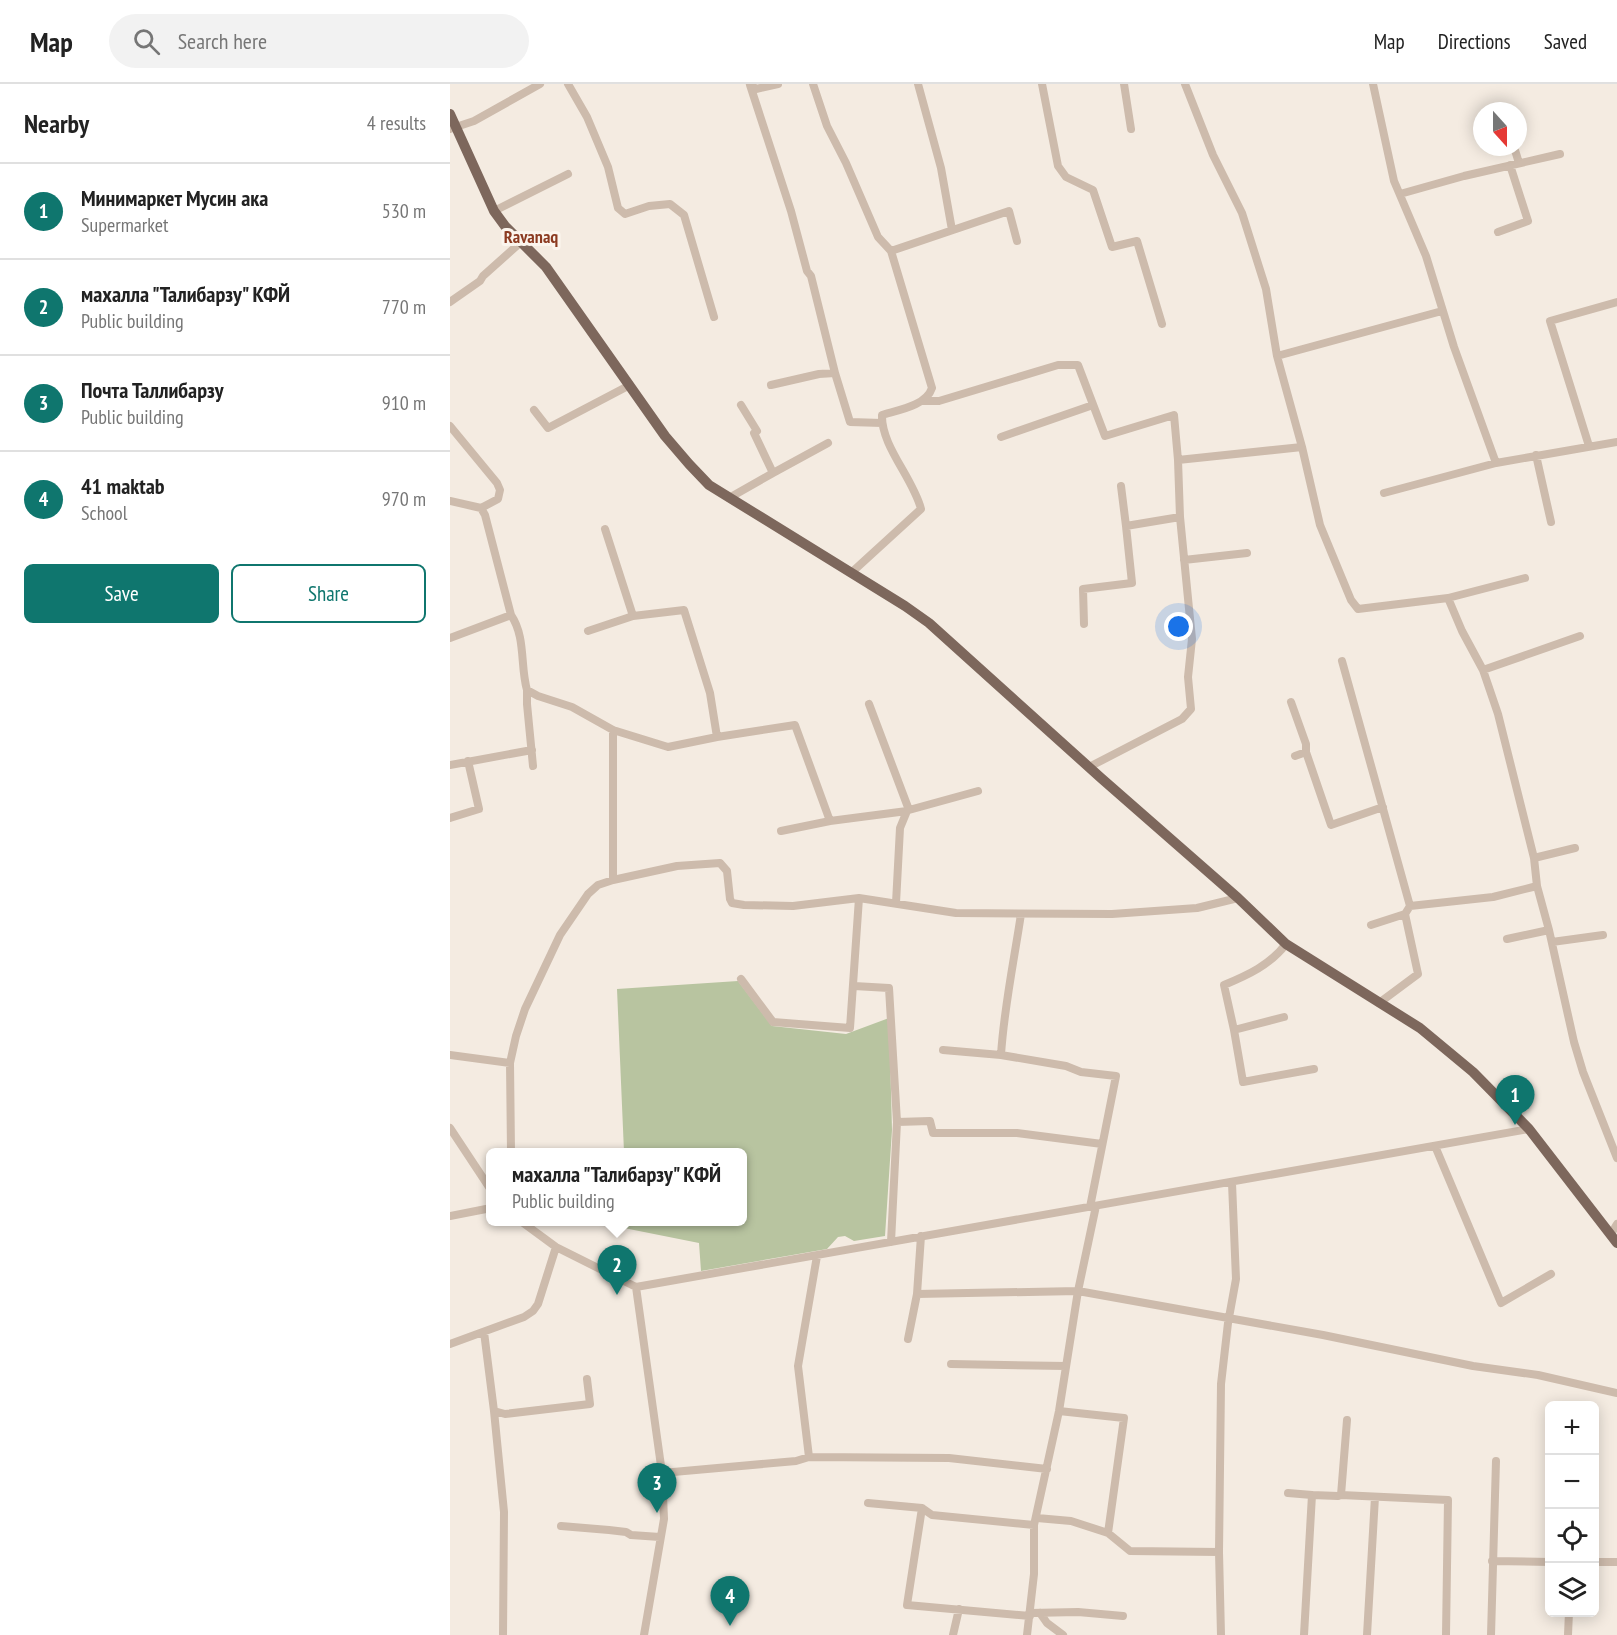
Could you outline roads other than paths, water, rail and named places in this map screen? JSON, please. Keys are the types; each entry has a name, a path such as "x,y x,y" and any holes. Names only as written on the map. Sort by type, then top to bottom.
{"main road":[{"path":"450,114 453,128 494,211 546,267 665,436 709,485 929,623 1238,898 1286,944 1420,1028 1473,1072 1529,1129 1614,1239"}],"street":[{"path":"453,128 474,121 540,84"},
{"path":"568,84 587,117 608,167 621,212 625,214 649,206 670,204 684,215 714,317"},
{"path":"750,85 756,88 778,84"},
{"path":"813,84 827,126 846,163 878,237 891,251 932,388 929,396 922,401 882,415 887,439 918,496 921,508 851,573"},
{"path":"918,84 941,168 952,230"},
{"path":"1042,84 1058,166 1066,177 1093,190 1112,247 1137,241 1162,324"},
{"path":"1124,84 1131,129"},
{"path":"1185,84 1213,155 1242,213 1266,289 1277,356 1320,525 1358,609 1448,598 1525,578"},
{"path":"1373,84 1394,181 1426,256 1442,311 1496,463"},
{"path":"750,85 791,212 807,271 812,276 835,373 850,422 882,423"},
{"path":"1400,194 1560,154"},
{"path":"1498,232 1528,220 1514,156"},
{"path":"494,211 568,174"},
{"path":"891,251 1009,211 1017,241"},
{"path":"450,302 480,281 521,242"},
{"path":"1589,446 1550,321 1617,302"},
{"path":"1277,356 1442,311"},
{"path":"922,401 939,401 1058,365 1078,364 1105,436 1174,415 1191,639 1188,677 1191,698 1188,714 1182,720 1089,767"},
{"path":"771,385 819,374 835,373"},
{"path":"534,410 548,428 630,386"},
{"path":"741,405 757,431 754,434 773,473"},
{"path":"1001,437 1093,405"},
{"path":"450,426 497,483 500,490 498,499 481,508 450,501"},
{"path":"1384,493 1496,463 1617,442"},
{"path":"729,498 828,443"},
{"path":"1178,460 1302,447"},
{"path":"1536,455 1551,522"},
{"path":"1084,624 1083,590 1132,583 1121,486"},
{"path":"481,508 485,515 522,652 533,766"},
{"path":"1126,526 1180,517"},
{"path":"605,529 633,616"},
{"path":"1184,560 1247,553"},
{"path":"1448,598 1462,631 1483,670 1513,767 1534,858 1537,886 1574,1042 1617,1158"},
{"path":"588,631 633,616 684,610 710,693 717,737"},
{"path":"450,638 511,615"},
{"path":"1483,670 1580,636"},
{"path":"1342,661 1383,807 1407,910 1418,974 1379,1003"},
{"path":"527,690 538,696 573,707 613,730 668,747 795,725 830,821"},
{"path":"1291,702 1331,825 1383,807"},
{"path":"869,704 908,811 900,828 896,903"},
{"path":"613,730 613,880"},
{"path":"450,765 532,750"},
{"path":"1295,756 1306,752"},
{"path":"450,818 479,809 468,761"},
{"path":"781,831 830,821 908,811 978,791"},
{"path":"1534,858 1575,848"},
{"path":"511,1148 510,1063 516,1036 525,1010 560,935 588,894 598,885 677,866 720,863 728,871 730,899 737,904 793,906 859,898 956,913 1112,914 1197,908 1238,898"},
{"path":"1371,925 1407,910 1493,897 1537,886"},
{"path":"741,979 773,1022 850,1028 859,898"},
{"path":"1001,1055 1004,1015 1021,914"},
{"path":"1507,939 1549,930"},
{"path":"1552,942 1603,935"},
{"path":"1286,944 1276,957 1257,970 1224,985 1243,1082 1314,1069"},
{"path":"854,986 889,988 897,1122 891,1242"},
{"path":"1234,1030 1284,1017"},
{"path":"943,1050 1001,1055 1066,1066 1081,1072 1116,1076 1102,1144 1059,1411 1035,1521 1033,1614 1027,1635"},
{"path":"450,1055 510,1063"},
{"path":"897,1122 930,1121 933,1133 1017,1133 1102,1144"},
{"path":"450,1128 486,1183"},
{"path":"529,1226 556,1247 636,1287 1529,1129"},
{"path":"1435,1146 1502,1303 1551,1274"},
{"path":"1221,1635 1219,1552 1221,1384 1236,1279 1232,1183"},
{"path":"450,1216 486,1209"},
{"path":"1614,1239 1617,1224"},
{"path":"909,1339 917,1294 921,1236"},
{"path":"450,1344 524,1317 533,1311 538,1304 556,1247"},
{"path":"809,1456 798,1366 817,1256"},
{"path":"636,1287 662,1473 664,1519 644,1635"},
{"path":"917,1294 1078,1291 1229,1317 1473,1366 1538,1375 1617,1393"},
{"path":"484,1332 504,1512 503,1635"},
{"path":"951,1364 1066,1366"},
{"path":"494,1411 505,1414 590,1404 587,1379"},
{"path":"1059,1411 1124,1418 1108,1533"},
{"path":"1347,1420 1341,1495 1448,1500 1446,1635"},
{"path":"662,1473 796,1461 809,1456 949,1458 1047,1469"},
{"path":"1491,1635 1496,1461"},
{"path":"1288,1494 1338,1496"},
{"path":"1304,1635 1312,1495"},
{"path":"1367,1635 1375,1497"},
{"path":"867,1503 922,1508 932,1515 1071,1521 1108,1533 1130,1551 1219,1552"},
{"path":"922,1508 907,1605 1033,1614 1078,1612 1123,1616"},
{"path":"561,1526 626,1532 631,1535 660,1538"},
{"path":"1492,1561 1545,1562"},
{"path":"1599,1562 1617,1562"},
{"path":"953,1635 958,1609"},
{"path":"1033,1614 1063,1635"},
{"path":"1568,1635 1569,1617"}],"place":[{"name":"Минимаркет Мусин ака","path":"1515,1125"},
{"name":"махалла \"Талибарзу\" КФЙ","path":"617,1295"},
{"name":"Почта Таллибарзу","path":"657,1513"},
{"name":"41 maktab","path":"730,1626"}],"district":[{"name":"Ravanaq","path":"531,236"}]}
